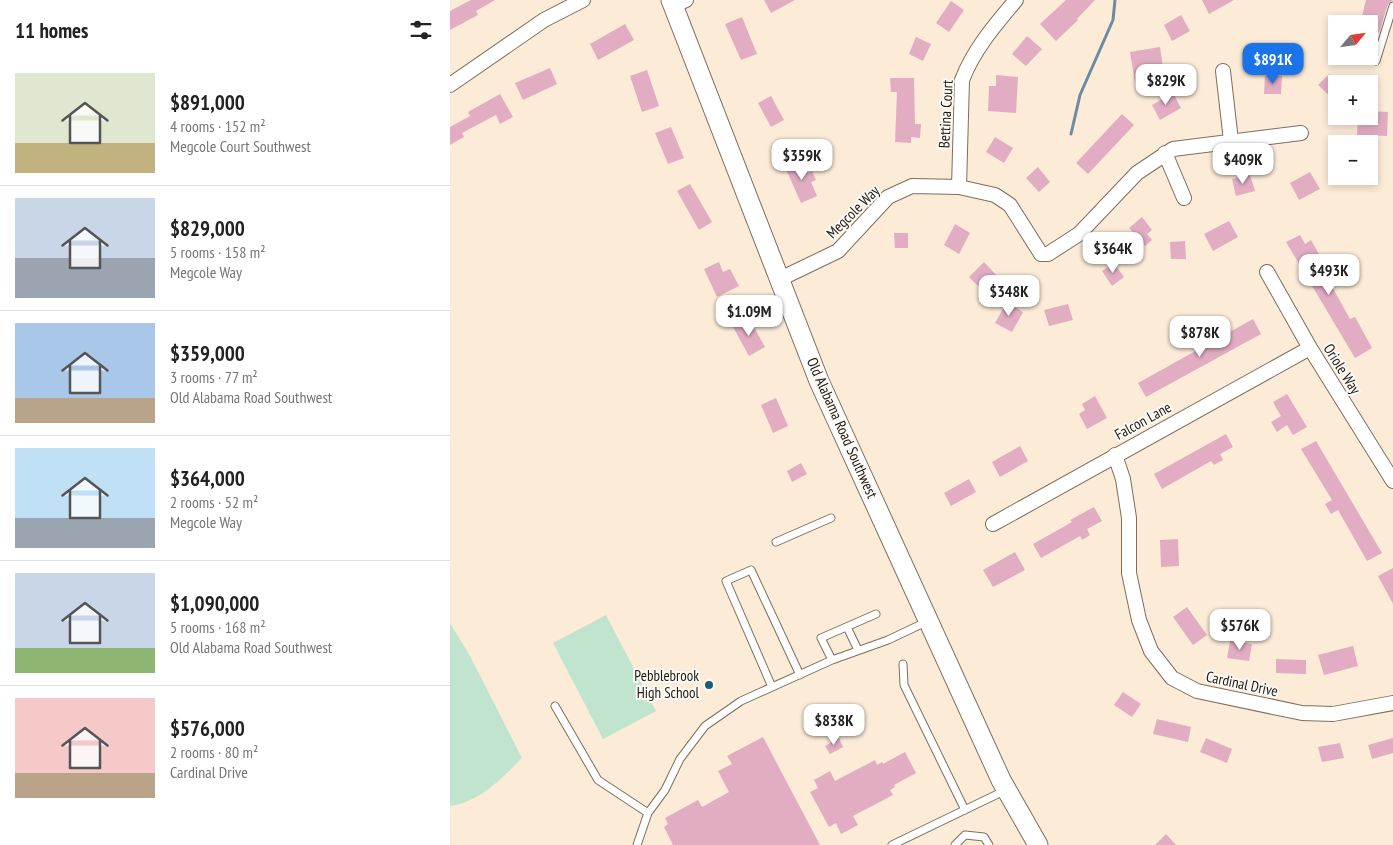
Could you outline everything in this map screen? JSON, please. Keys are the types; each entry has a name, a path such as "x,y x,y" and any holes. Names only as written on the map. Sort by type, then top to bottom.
{"street":[{"path":"450,85 544,20 584,0"},
{"name":"Bettina Court","path":"959,187 962,80 968,63 983,40 1016,0"},
{"name":"Old Alabama Road Southwest","path":"677,2 819,381 1006,790 1038,845"},
{"path":"1223,71 1231,141"},
{"name":"Megcole Way","path":"780,279 838,251 888,197 912,186 959,187 995,195 1010,205 1027,230 1033,245 1041,254 1048,254 1079,234 1136,173 1173,149 1301,133"},
{"path":"1165,153 1184,198"},
{"name":"Oriole Way","path":"1267,272 1310,348 1393,481"},
{"name":"Falcon Lane","path":"993,524 1310,348"},
{"name":"Cardinal Drive","path":"1115,455 1123,479 1129,518 1130,573 1139,620 1151,651 1172,678 1197,691 1302,713 1332,714 1393,703"}],"lane":[{"path":"1378,55 1393,6"},
{"path":"776,542 831,518"},
{"path":"772,687 726,581 751,570 800,675"},
{"path":"832,660 821,638 876,614"},
{"path":"637,845 648,813 666,790 680,759 705,726 741,701 832,660 888,640 929,621"},
{"path":"847,627 858,650"},
{"path":"903,664 904,685 965,810"},
{"path":"555,706 598,780 648,813"},
{"path":"892,845 1006,790"},
{"path":"956,845 965,835 984,837 990,845"}],"green space":[{"path":"606,615 656,711 603,739 553,643"},
{"path":"450,623 470,656 522,758 481,794 461,804 450,806"}],"building":[{"path":"471,0 495,0 476,11 478,15 450,30 450,11"},
{"path":"764,0 795,0 771,13"},
{"path":"1066,0 1095,0 1056,41 1040,24"},
{"path":"1202,0 1234,0 1209,14"},
{"path":"1366,0 1393,0 1388,4 1379,33 1378,15 1362,15"},
{"path":"951,1 964,10 949,32 936,23"},
{"path":"1181,15 1190,31 1172,41 1164,25"},
{"path":"742,17 757,54 741,60 725,24"},
{"path":"625,24 634,40 598,60 590,44"},
{"path":"1027,36 1042,49 1026,66 1012,54"},
{"path":"916,37 931,44 923,61 909,54"},
{"path":"1160,47 1164,74 1155,75 1157,85 1136,88 1130,52"},
{"path":"550,68 557,84 523,100 515,83"},
{"path":"647,70 659,106 642,112 630,76"},
{"path":"996,75 1018,77 1016,113 988,111 989,86 996,86"},
{"path":"1328,75 1328,94 1318,85"},
{"path":"1265,76 1282,76 1281,94 1264,94"},
{"path":"890,78 914,78 915,124 921,124 920,138 911,137 911,143 895,142 897,92 891,92"},
{"path":"1173,93 1181,108 1160,120 1152,105"},
{"path":"500,94 513,117 500,124 496,115 462,133 464,137 450,145 450,127 470,116 468,112"},
{"path":"771,96 784,120 771,127 758,103"},
{"path":"1378,111 1388,112 1387,136 1357,135 1358,125 1378,125"},
{"path":"1122,114 1134,125 1088,174 1076,163"},
{"path":"671,127 684,158 668,164 655,133"},
{"path":"995,137 1013,148 1004,163 986,152"},
{"path":"801,160 808,173 812,171 816,180 811,182 817,196 801,203 785,167"},
{"path":"1038,167 1050,182 1039,192 1026,178"},
{"path":"1310,172 1320,189 1299,200 1290,183"},
{"path":"1250,175 1255,191 1236,196 1232,179"},
{"path":"690,184 712,222 699,230 677,191"},
{"path":"1142,217 1152,230 1147,234 1152,240 1145,246 1129,228"},
{"path":"1229,221 1238,237 1213,251 1204,234"},
{"path":"955,224 970,233 959,254 944,245"},
{"path":"894,233 908,233 908,248 895,248"},
{"path":"1300,235 1305,244 1311,240 1324,263 1320,265 1350,319 1355,317 1372,348 1355,358 1286,242"},
{"path":"1185,241 1186,259 1171,259 1170,242"},
{"path":"719,262 723,272 730,269 739,286 717,297 704,269"},
{"path":"984,262 1001,280 986,294 969,277"},
{"path":"1114,263 1124,277 1112,286 1102,271"},
{"path":"1007,302 1023,312 1012,332 995,323"},
{"path":"1068,304 1073,320 1049,326 1044,310"},
{"path":"749,318 765,347 749,356 733,327"},
{"path":"1253,319 1261,334 1146,397 1138,383"},
{"path":"1287,394 1307,427 1293,435 1287,425 1277,432 1271,422 1281,416 1273,402"},
{"path":"1095,396 1107,418 1087,429 1079,414 1085,410 1082,404"},
{"path":"776,398 788,426 773,433 761,405"},
{"path":"1226,434 1233,447 1220,454 1223,460 1214,465 1211,461 1162,489 1154,474"},
{"path":"1316,441 1382,553 1367,561 1338,510 1331,514 1325,504 1332,500 1301,449"},
{"path":"1020,446 1028,461 1000,477 992,462"},
{"path":"801,463 807,474 792,482 787,471"},
{"path":"969,479 976,492 951,506 944,493"},
{"path":"1094,507 1102,521 1087,529 1090,535 1082,540 1080,536 1041,558 1033,544"},
{"path":"1178,539 1179,566 1161,567 1160,540"},
{"path":"1015,552 1025,570 993,587 983,570"},
{"path":"1393,568 1393,604 1378,576"},
{"path":"1187,607 1207,635 1193,645 1173,617"},
{"path":"1230,641 1252,644 1249,661 1227,658"},
{"path":"1353,646 1358,666 1324,675 1318,655"},
{"path":"1276,659 1306,660 1306,674 1276,673"},
{"path":"1123,692 1141,704 1132,717 1114,705"},
{"path":"1157,719 1191,727 1188,742 1153,734"},
{"path":"763,737 820,845 673,845 664,827 668,824 665,818 698,800 702,807 729,792 718,771 732,764 727,756"},
{"path":"839,738 843,747 830,754 825,746"},
{"path":"1206,738 1232,749 1227,763 1200,752"},
{"path":"1393,738 1393,753 1372,759 1368,745"},
{"path":"1340,743 1344,758 1322,762 1318,747"},
{"path":"905,752 916,773 894,785 895,787 890,790 893,795 853,816 858,825 841,834 836,823 829,827 810,792 818,788 814,780 830,771 835,781 875,760 877,765 882,762 883,764"},
{"path":"1166,834 1176,845 1155,845"}],"waterway":[{"path":"1071,134 1080,95 1113,20 1115,0"}],"place":[{"name":"Pebblebrook High School","path":"709,685"}]}
